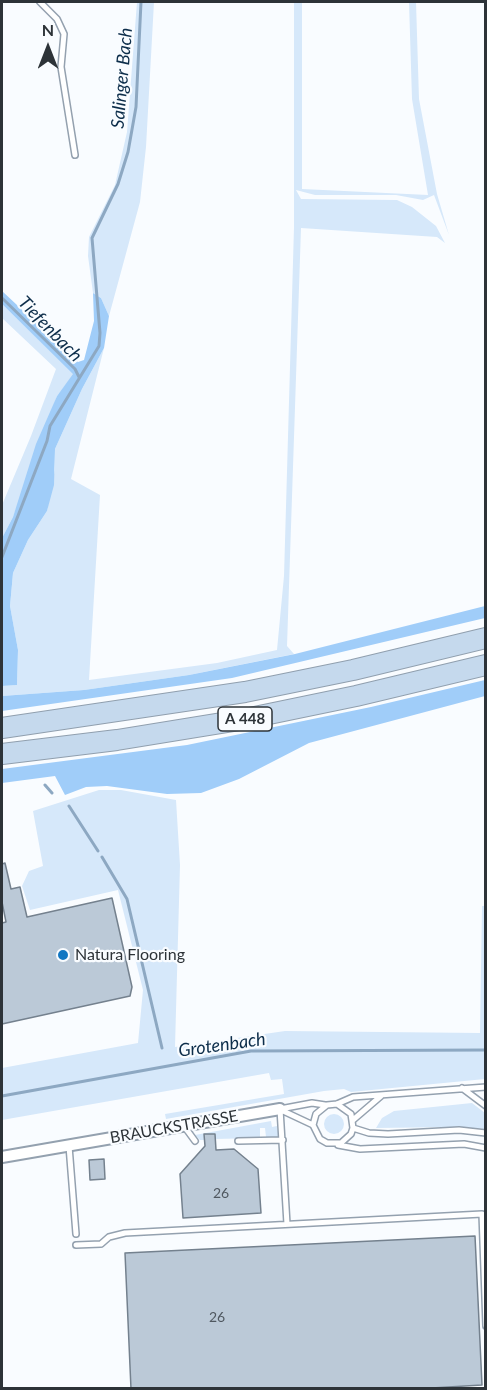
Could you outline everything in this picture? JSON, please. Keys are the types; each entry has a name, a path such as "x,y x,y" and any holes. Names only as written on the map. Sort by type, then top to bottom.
{"highway":[{"name":"A 448","path":"2,728 245,692 353,670 486,638"},
{"name":"A 448","path":"2,754 117,740 240,720 356,696 486,665"}],"street":[{"name":"BRAUCKSTRASSE","path":"2,1157 280,1109"}],"lane":[{"path":"40,2 57,19 64,34 61,67 75,154"},
{"name":"BRAUCKSTRASSE","path":"280,1109 312,1103 337,1104 353,1097 486,1087"},
{"path":"462,1088 486,1106"},
{"path":"353,1120 381,1096"},
{"path":"334,1144 346,1139 353,1128 353,1120 348,1110 337,1104"},
{"path":"313,1125 316,1114 327,1105"},
{"path":"287,1224 280,1109 297,1115 313,1125 320,1139 360,1149 464,1144 486,1148"},
{"path":"184,1126 195,1141"},
{"path":"353,1128 369,1133 388,1134 459,1130 486,1133"},
{"path":"238,1141 283,1140"},
{"path":"69,1146 76,1234"},
{"path":"76,1245 101,1244 109,1237 126,1233 482,1214 486,1326"}],"shaded area":[{"path":"137,2 154,2 146,147 140,202 109,316 101,298 93,293 88,256 89,237 115,185 127,132"},
{"path":"294,2 302,2 302,189 428,195 412,99 409,2 416,2 419,99 437,194 449,235 434,195 423,200 396,195 315,195 296,190 301,199 397,200 412,207 436,226 445,243 437,237 301,228 287,646 294,654 189,675 84,690 2,696 2,686 17,685 18,650 10,606 13,573 28,540 47,511 55,469 55,449 82,389 104,348 71,479 100,495 89,680 217,663 277,650 284,576 294,227"},
{"path":"2,291 78,362 84,360 94,321 93,293 101,298 109,316 104,348 82,389 55,449 54,485 47,511 28,540 13,573 10,606 18,650 17,685 2,686 2,538 13,517 36,444 57,396 73,374 2,304"},
{"path":"2,304 74,374 57,396 13,517 2,538 2,505 56,369 2,318"},
{"path":"485,606 485,618 232,678 2,711 2,696 84,690 189,675 295,654"},
{"path":"485,680 485,696 309,743 239,779 201,793 167,794 107,786 86,787 65,795 55,776 2,783 2,769 187,745 371,707"},
{"path":"99,790 121,790 176,800 180,865 175,1047 285,1031 480,1033 482,906 485,906 485,1079 351,1092 344,1089 324,1091 166,1119 165,1114 284,1094 282,1079 271,1080 269,1073 2,1120 2,1068 138,1043 143,990 118,890 30,910 22,886 29,871 43,866 33,811"},
{"path":"472,1103 485,1113 485,1129 376,1128 382,1118 394,1111"},
{"path":"334,1114 341,1117 344,1124 341,1131 334,1134 327,1131 324,1124 327,1117"},
{"path":"271,1121 272,1127 277,1126 279,1137 266,1137 265,1128 260,1128 260,1138 215,1139 214,1134 205,1134 205,1140 200,1140 195,1135"}],"building":[{"name":"Natura Flooring","path":"5,863 11,889 20,887 27,917 112,898 132,987 130,996 2,1024 2,923 6,922 2,902 2,864"},
{"path":"204,1134 215,1134 216,1150 234,1149 258,1169 261,1213 183,1218 180,1174 205,1146"},
{"path":"104,1159 105,1179 90,1180 89,1160"},
{"path":"475,1236 482,1385 415,1389 131,1389 125,1253"}],"waterway":[{"name":"Salinger Bach","path":"2,557 47,441 50,426 99,346 100,333 92,238 118,184 128,152 136,107 141,2"},
{"name":"Tiefenbach","path":"2,298 75,369 79,377"},
{"name":"Salinger Bach","path":"45,785 52,793"},
{"name":"Salinger Bach","path":"69,806 98,851"},
{"name":"Salinger Bach","path":"102,857 127,899 162,1048"},
{"name":"Grotenbach","path":"2,1096 251,1051 486,1050"}],"place":[{"name":"Natura Flooring","path":"63,955"}]}
